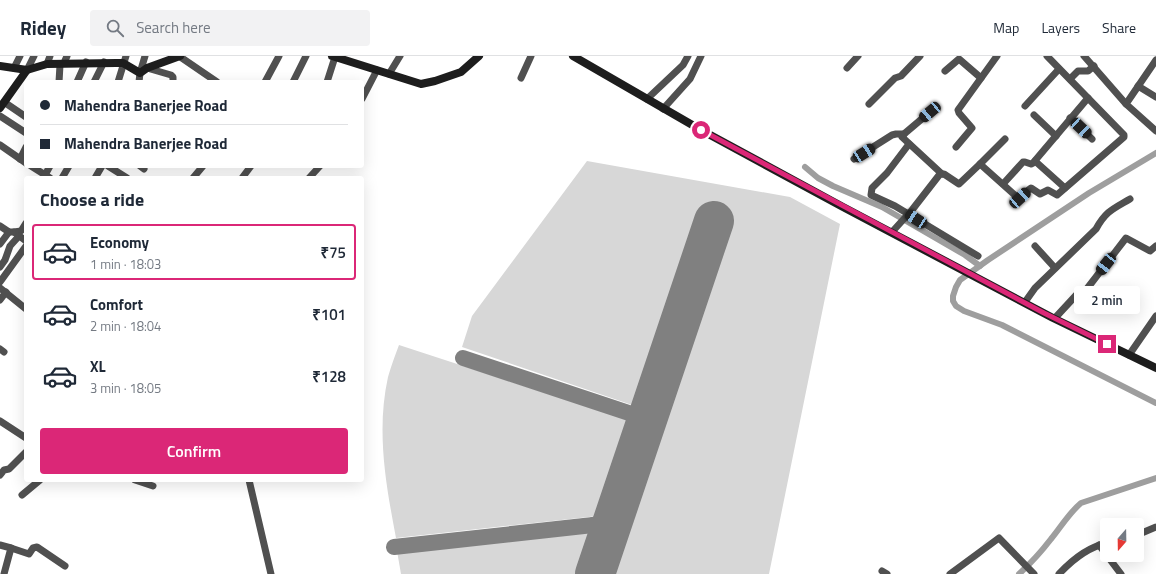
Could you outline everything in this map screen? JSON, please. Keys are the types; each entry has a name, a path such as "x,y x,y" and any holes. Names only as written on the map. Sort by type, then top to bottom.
{"street":[{"path":"14,68 20,56"},
{"path":"24,116 2,105 23,82 34,56"},
{"path":"47,64 50,56"},
{"path":"139,80 145,56"},
{"path":"140,73 147,68 179,56 214,80"},
{"path":"266,80 280,56"},
{"path":"294,80 306,56"},
{"path":"327,80 333,56 421,84 461,72 479,56"},
{"path":"389,74 400,56"},
{"path":"521,78 531,56"},
{"path":"647,99 683,65 688,56"},
{"path":"663,109 690,79 701,56"},
{"path":"847,68 858,56"},
{"path":"869,104 895,78 901,76 920,56"},
{"path":"956,147 972,128 958,110 997,56"},
{"path":"980,164 1018,198 1031,188 1040,194 1048,190 1057,195 1124,136 1059,69 1055,59 1047,56"},
{"path":"1084,56 1126,104 1156,131"},
{"path":"576,57 663,109 837,204 1055,318 1156,368"},
{"path":"945,72 960,58 960,60 981,78"},
{"path":"0,66 28,70 47,64 64,61 104,62 125,60 140,73"},
{"path":"119,80 125,60"},
{"path":"1126,104 1156,60"},
{"path":"59,80 64,61"},
{"path":"78,80 86,62"},
{"path":"95,80 104,62"},
{"path":"1070,80 1078,71 1088,71 1094,66"},
{"path":"147,68 171,75 173,80"},
{"path":"1025,106 1059,69"},
{"path":"364,95 377,70"},
{"path":"1138,86 1156,97"},
{"path":"1002,184 1022,162 1032,164 1035,162 1088,98"},
{"path":"854,159 892,135 904,134 930,112"},
{"path":"1034,115 1056,136"},
{"path":"0,116 24,132"},
{"path":"1070,118 1092,139"},
{"path":"904,134 902,137 942,174 960,184 1005,139"},
{"path":"909,144 887,173 872,188 872,196 895,206 978,256"},
{"path":"0,145 23,161"},
{"path":"1035,162 1065,188"},
{"path":"36,168 48,176"},
{"path":"111,168 124,176"},
{"path":"311,176 318,168"},
{"path":"892,232 942,174"},
{"path":"1024,302 1035,288 1096,229 1103,216 1130,199"},
{"path":"0,226 24,240"},
{"path":"0,244 14,233 21,231 24,226"},
{"path":"0,267 5,260 14,233"},
{"path":"1055,318 1080,291 1086,290 1125,239 1129,238 1150,251 1156,246"},
{"path":"1035,246 1055,268"},
{"path":"0,282 24,249"},
{"path":"0,300 3,290 24,308"},
{"path":"1129,355 1156,316"},
{"path":"0,421 24,437"},
{"path":"1,470 9,469 24,454"},
{"path":"22,495 38,482"},
{"path":"141,482 152,486"},
{"path":"249,482 271,574"},
{"path":"1144,532 1156,528"},
{"path":"950,574 999,538 1031,570"},
{"path":"0,545 29,554 33,548 38,547 64,566"},
{"path":"1059,574 1072,562 1099,545 1121,574"},
{"path":"4,574 11,548"}],"shaded area":[{"path":"587,161 790,197 840,224 769,574 606,574 723,222 699,214 635,406 462,347 472,316"},
{"path":"399,345 631,421 598,516 396,538 386,478 383,417 384,397 388,377"},
{"path":"593,532 579,574 401,574 397,551"}],"waterway":[{"path":"1156,153 1089,193 988,260 960,280 953,296 953,301 956,306 964,311 1002,325 1156,403"},
{"path":"805,167 818,178 882,207 965,255 980,266"},
{"path":"1019,574 1040,553 1081,503 1156,478"}],"taxiway":[{"path":"463,358 647,419"},
{"path":"593,525 606,520 616,511"},
{"path":"394,547 593,525 596,526 607,538"}],"runway":[{"path":"595,574 714,221"}],"route":[{"path":"701,130 1044,313 1107,344"}]}
